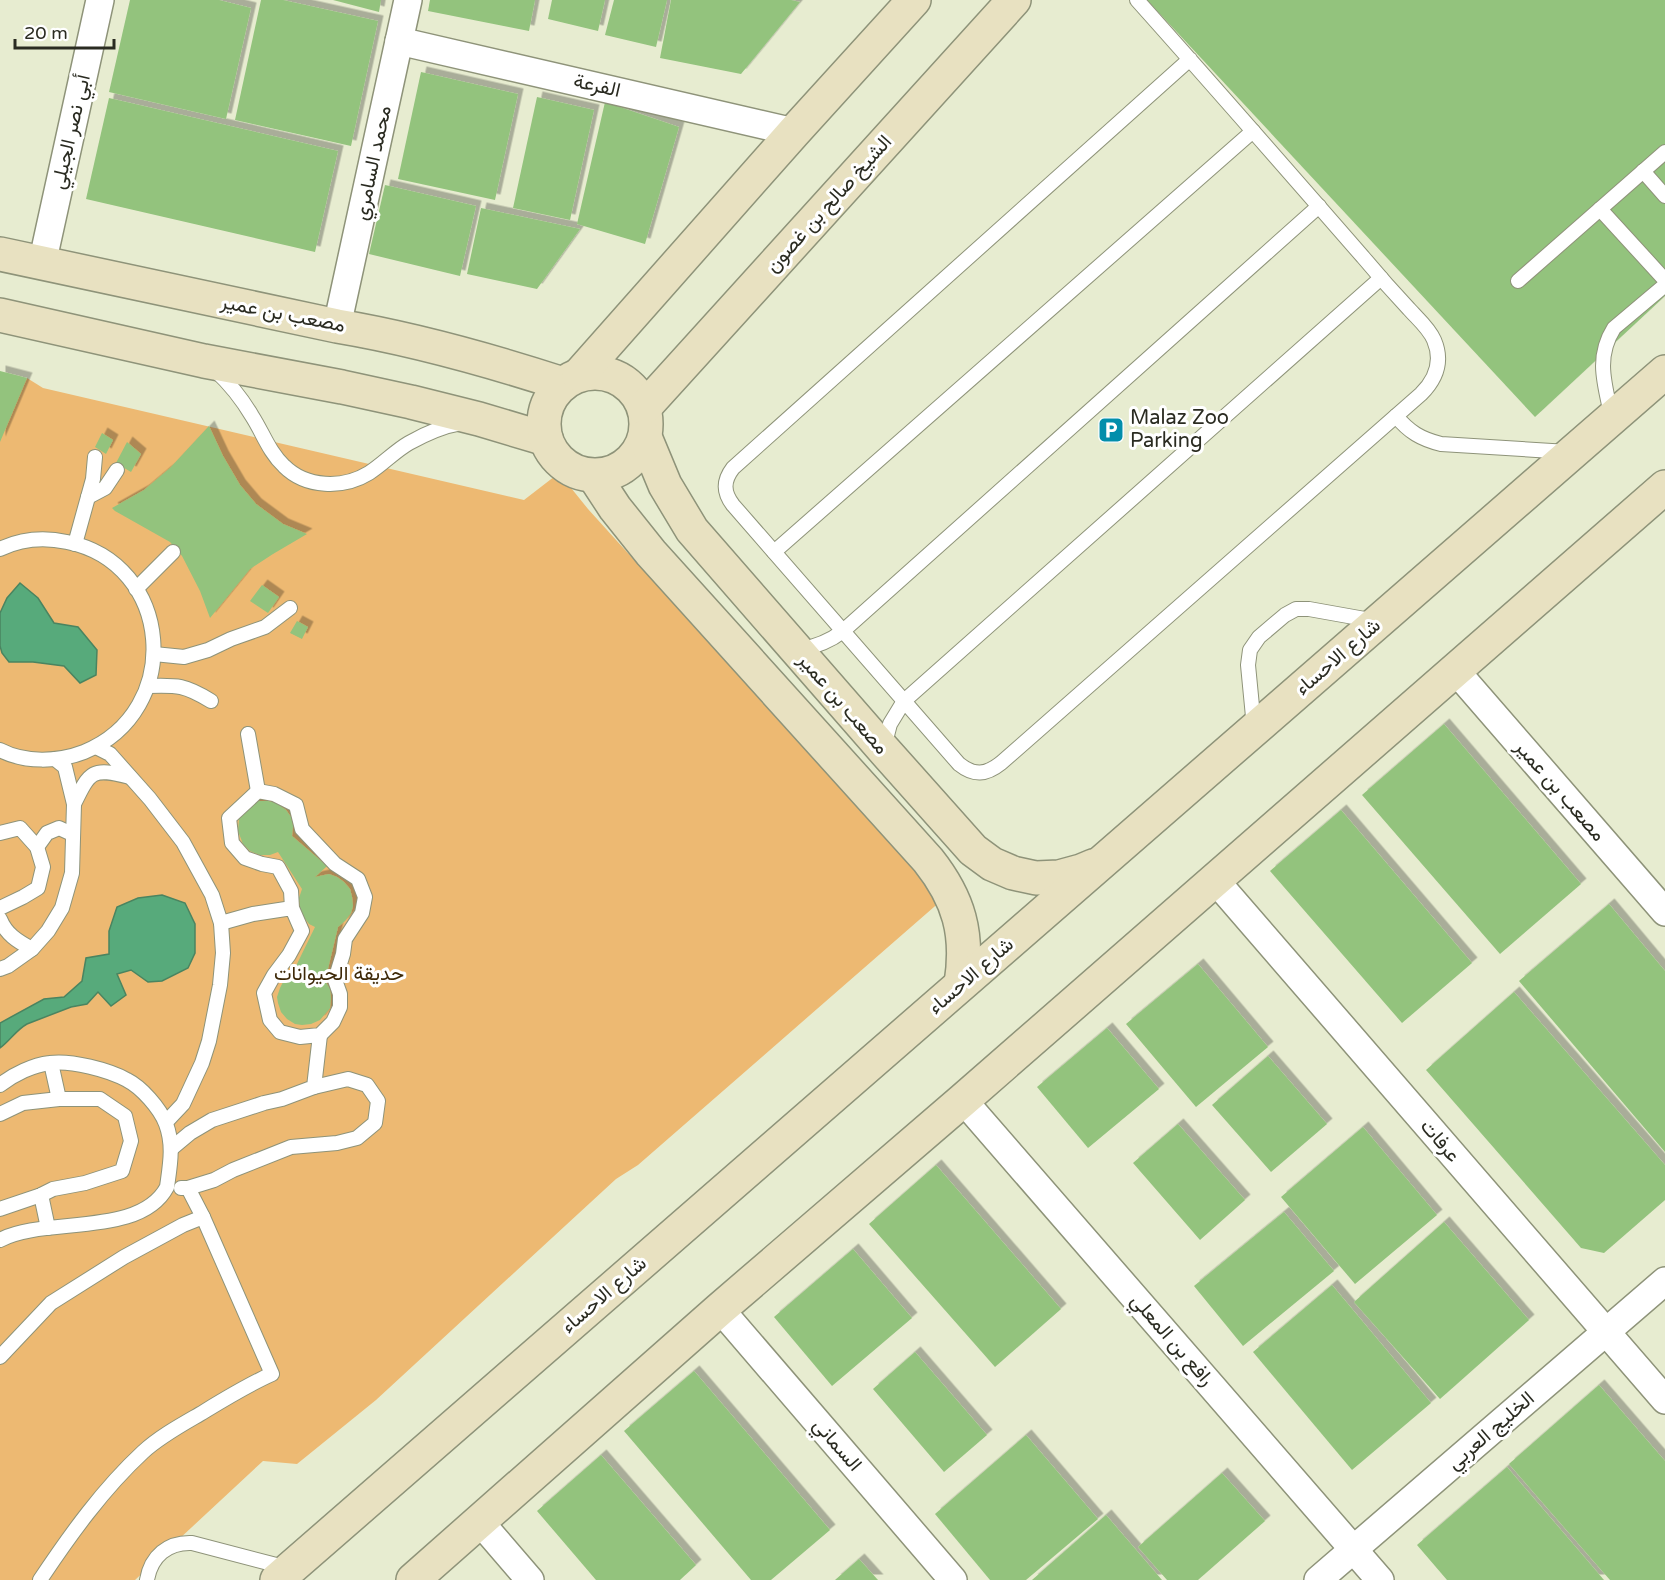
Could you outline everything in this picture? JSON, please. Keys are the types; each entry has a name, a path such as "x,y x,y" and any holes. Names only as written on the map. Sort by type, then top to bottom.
{"street":[{"name":"أبي نصر الجيلي","path":"42,264 100,0"},
{"name":"محمد السامري","path":"338,326 408,0"},
{"path":"645,422 640,450 632,460 621,469 594,476 565,465 554,454 546,439 544,424 546,409 553,395 571,379 914,0"},
{"name":"الشيخ صالح بن غصون","path":"645,422 1014,0"},
{"name":"الفرعة","path":"399,41 794,132"},
{"name":"مصعب بن عمير","path":"0,254 338,326 386,334 571,379 595,372 611,375 626,382 637,394 665,485 692,530 974,850 992,864 1013,873 1036,878 1059,877 1081,871 1102,861"},
{"path":"0,315 204,361 342,387 479,419 546,439"},
{"name":"شارع الاحساء","path":"284,1574 1665,372"},
{"name":"مصعب بن عمير","path":"594,476 615,508 651,553 942,877 960,918 964,951 961,984"},
{"path":"413,1580 720,1309 1665,487"},
{"name":"مصعب بن عمير","path":"1455,670 1665,912"},
{"path":"942,877 960,867 974,850"},
{"name":"عرفات","path":"1215,880 1665,1400"},
{"name":"رافع بن المعلي","path":"963,1100 1380,1580"},
{"name":"الخليج العربي","path":"1318,1580 1665,1281"},
{"name":"السماني","path":"720,1309 954,1580"},
{"path":"480,1522 530,1580"}],"lane":[{"path":"1137,0 1190,59 1426,328 1437,350 1436,374 1430,386 994,769 985,772 967,770 959,764 728,498 725,482 733,468 1190,59"},
{"path":"774,552 1253,131"},
{"path":"1518,281 1665,152"},
{"path":"1643,171 1665,196"},
{"path":"796,650 821,645 843,631 1318,206"},
{"path":"1600,208 1665,280"},
{"path":"883,749 890,724 904,701 1381,278"},
{"path":"1612,418 1602,361 1604,348 1614,328 1665,285"},
{"path":"204,361 239,396 253,416 273,454 285,468 300,477 318,483 335,484 353,480 370,472 409,443 454,424 479,419"},
{"path":"1396,416 1404,427 1415,435 1441,444 1573,452"},
{"path":"75,544 93,479 94,457"},
{"path":"88,497 105,488 117,470"},
{"path":"0,549 10,544 53,539 99,553 120,569 136,589 150,620 154,654 148,686 136,711 118,731 96,747 76,755 55,759 29,759 1,753"},
{"path":"136,589 173,552"},
{"path":"154,654 184,657 208,650 265,627 290,608"},
{"path":"1254,729 1248,665 1250,650 1259,637 1285,615 1296,609 1309,609 1378,622"},
{"path":"148,686 177,685 211,701"},
{"path":"248,734 258,790"},
{"path":"96,747 110,754 150,799 183,842 212,895 221,923 223,953 220,985 209,1041 202,1063 183,1104 166,1122"},
{"path":"0,969 32,949 48,931 62,908 72,873 74,804 66,766 55,759"},
{"path":"74,804 86,779 98,772 112,772 130,777"},
{"path":"258,790 229,818 231,843 246,858 278,867 291,891 292,908 302,931 264,993 270,1020 280,1032 300,1037 320,1035"},
{"path":"258,790 274,794 296,805 302,829 335,864 358,879 365,897 362,913 345,939 335,980 340,994 340,1007 333,1022 320,1035 314,1087"},
{"path":"0,832 20,828 37,847 43,867 38,888 0,908"},
{"path":"37,847 47,833 60,828 72,834"},
{"path":"221,923 253,914 292,908"},
{"path":"0,919 15,940 32,949"},
{"path":"51,1063 58,1099"},
{"path":"0,1085 11,1077 51,1063 86,1066 101,1070 127,1080 143,1091 166,1122 172,1148 167,1187 164,1193 138,1212 121,1219 81,1226 29,1230 0,1240"},
{"path":"167,1187 188,1188 214,1180 291,1147 337,1143 357,1138 375,1123 378,1101 367,1085 348,1079 314,1087 213,1120 190,1133 172,1148"},
{"path":"0,1114 23,1103 58,1099 100,1099 125,1116 131,1141 122,1172 85,1183 53,1189 0,1209"},
{"path":"40,1580 83,1520 144,1451 177,1427 251,1383 272,1374 188,1188"},
{"path":"41,1195 48,1228"},
{"path":"2,1349 51,1303 124,1257 183,1225 203,1217"},
{"path":"147,1580 153,1561 161,1552 181,1543 192,1543 284,1574"}],"green space":[{"name":"حديقة الحيوانات","path":"0,378 24,383 27,378 43,388 524,500 559,473 588,509 942,900 638,1165 616,1179 376,1400 297,1464 263,1461 135,1580 0,1580"}],"shaded area":[{"path":"20,583 38,598 54,623 78,627 97,650 96,675 80,683 64,666 9,662 0,646 0,613 7,598"},
{"path":"162,895 185,903 195,924 195,953 188,968 162,981 148,982 131,970 117,974 126,995 111,1006 98,992 87,1004 71,1007 27,1024 0,1048 0,1023 44,999 64,997 82,981 86,958 109,954 109,931 117,907 138,898"}],"building":[{"path":"130,0 219,0 251,8 226,119 109,92"},
{"path":"261,0 283,0 378,21 351,146 235,120"},
{"path":"333,0 381,0 379,12"},
{"path":"430,0 535,0 529,31 428,11"},
{"path":"552,0 605,0 598,31 548,19"},
{"path":"614,0 667,0 656,47 605,35"},
{"path":"671,0 791,0 800,2 741,74 660,58"},
{"path":"1147,0 1665,0 1665,296 1535,417"},
{"path":"421,72 518,94 495,200 398,179"},
{"path":"537,97 594,110 570,220 513,208"},
{"path":"109,98 338,151 315,252 86,199"},
{"path":"605,102 679,127 645,244 577,224"},
{"path":"385,185 476,206 460,276 369,254"},
{"path":"481,208 580,229 537,289 467,274"},
{"path":"0,371 27,378 0,442"},
{"path":"209,426 240,485 256,504 283,524 307,534 250,569 210,618 200,591 182,556 170,542 112,508 144,490 170,468"},
{"path":"102,433 113,440 106,454 95,447"},
{"path":"127,442 141,454 131,472 116,463"},
{"path":"262,585 279,597 268,613 250,601"},
{"path":"297,621 308,627 302,639 290,633"},
{"path":"1444,724 1581,884 1500,954 1362,795"},
{"path":"259,801 276,803 286,810 291,817 292,836 327,866 315,877 329,874 337,877 350,889 352,897 351,913 338,927 326,977 317,974 330,989 330,1008 320,1020 311,1024 295,1024 287,1019 278,1003 277,997 284,980 292,974 308,971 296,966 315,927 309,924 303,916 299,898 302,889 278,852 260,855 250,851 243,844 238,831 239,819 249,806"},
{"path":"1341,810 1472,963 1402,1023 1270,871"},
{"path":"1609,904 1665,971 1665,1152 1519,981"},
{"path":"1198,964 1268,1047 1196,1107 1126,1024"},
{"path":"1514,992 1665,1165 1665,1200 1604,1253 1581,1248 1426,1070"},
{"path":"1107,1028 1159,1089 1088,1148 1037,1087"},
{"path":"1268,1056 1327,1124 1271,1172 1212,1105"},
{"path":"1178,1124 1245,1200 1200,1240 1133,1163"},
{"path":"1363,1127 1437,1215 1355,1284 1281,1197"},
{"path":"936,1165 1061,1309 995,1367 869,1224"},
{"path":"1284,1212 1334,1271 1243,1346 1194,1286"},
{"path":"1444,1222 1529,1320 1440,1399 1354,1302"},
{"path":"853,1249 912,1318 832,1386 774,1317"},
{"path":"1332,1285 1431,1403 1352,1470 1253,1352"},
{"path":"915,1352 987,1435 944,1472 873,1389"},
{"path":"694,1371 830,1530 771,1580 751,1580 624,1431"},
{"path":"1599,1385 1665,1461 1665,1580 1610,1580 1509,1464"},
{"path":"1026,1435 1098,1519 1026,1580 990,1580 935,1514"},
{"path":"601,1455 696,1565 680,1580 596,1580 537,1511"},
{"path":"1507,1467 1604,1580 1447,1580 1417,1545"},
{"path":"1222,1473 1265,1521 1198,1580 1167,1580 1138,1547"},
{"path":"1106,1515 1162,1580 1032,1580"},
{"path":"859,1559 878,1580 835,1580"}],"place":[{"name":"Malaz Zoo Parking","path":"1111,430"}]}
